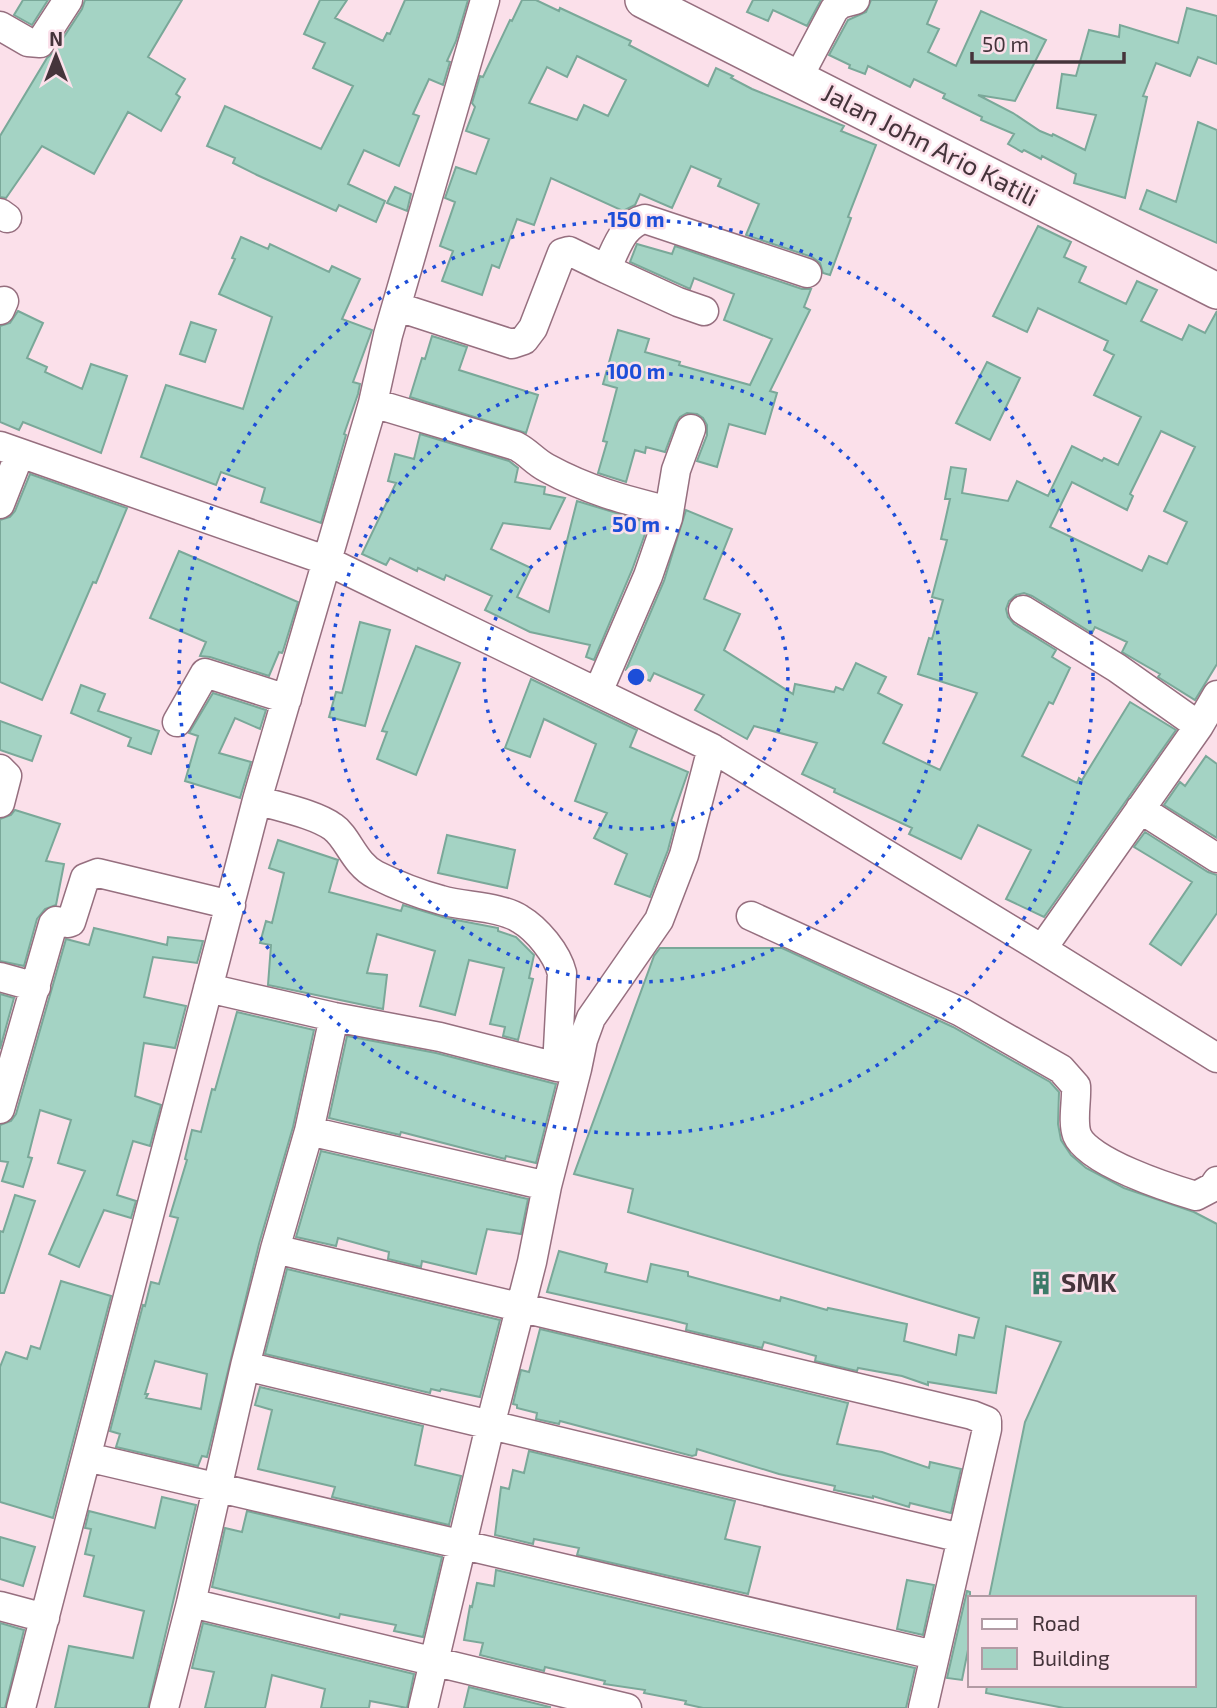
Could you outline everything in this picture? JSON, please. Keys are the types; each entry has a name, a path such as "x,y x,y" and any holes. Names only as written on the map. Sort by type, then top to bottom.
{"main road":[{"name":"Jalan John Ario Katili","path":"643,0 1217,291"}],"street":[{"path":"0,26 28,42 40,43 68,0"},
{"path":"21,1708 257,800 373,403 388,335 485,0"},
{"path":"798,78 834,10 841,4 855,0"},
{"path":"606,269 626,228 636,220 645,219 807,273"},
{"path":"398,307 512,344 524,340 533,328 562,253 569,251 678,302 704,311"},
{"path":"373,403 516,446 527,451 544,467 598,493 669,511"},
{"path":"598,692 648,576 669,511 676,470 691,429"},
{"path":"0,504 10,449 325,560 712,748 1217,1058"},
{"path":"1023,610 1117,668 1199,726"},
{"path":"177,722 205,673 287,699"},
{"path":"1042,949 1199,726 1217,695"},
{"path":"567,1068 583,1040 591,1018 659,920 684,855 712,748"},
{"path":"0,769 7,776 0,803"},
{"path":"257,800 317,819 335,828 358,860 373,873 442,901 517,917 546,944 560,964 562,973 567,1068 547,1186 520,1309 423,1708"},
{"path":"1140,809 1217,858"},
{"path":"0,1109 52,924 56,921 71,922 85,878 98,873 231,905"},
{"path":"751,916 961,1012 1061,1069 1076,1086 1077,1133 1081,1140 1108,1162 1196,1196 1213,1187 1217,1181"},
{"path":"0,977 36,987"},
{"path":"208,988 334,1017 440,1037 567,1068"},
{"path":"164,1708 245,1366 309,1131 334,1017"},
{"path":"309,1131 547,1186"},
{"path":"275,1249 987,1421 923,1708"},
{"path":"245,1366 961,1538"},
{"path":"88,1457 934,1655"},
{"path":"191,1603 627,1708"},
{"path":"0,1606 45,1618"}],"building":[{"path":"23,0 48,0 32,25 14,15"},
{"path":"85,0 182,0 148,57 185,79 176,94 180,97 161,131 128,112 94,174 42,146 6,198 0,197 0,136 47,58 54,52 82,9"},
{"path":"320,0 347,0 335,18 383,41 387,33 390,34 405,0 468,0 447,61 450,62 443,85 429,79 413,114 419,116 399,166 364,150 348,184 385,201 376,222 339,205 336,211 233,163 235,158 207,146 225,106 321,149 353,86 313,68 325,43 304,34"},
{"path":"522,0 536,0 559,11 560,8 631,41 629,45 708,86 716,68 752,89 844,126 841,131 876,145 848,217 851,218 830,275 823,273 820,263 812,257 746,235 759,204 718,186 721,179 691,166 672,208 640,194 635,205 623,211 551,178 534,225 517,219 499,268 492,265 482,295 442,281 453,251 440,246 455,202 445,198 456,167 476,174 489,139 466,131 475,107 472,103 480,76 483,77 510,20 512,21","holes":["577,56 626,80 608,116 584,105 577,120 529,103 547,67 567,77"]},
{"path":"753,0 821,0 807,26 773,10 768,21 747,12"},
{"path":"871,0 937,0 927,24 939,29 928,52 956,66 981,11 1046,40 1015,101 978,95 1040,131 1052,136 1053,134 1085,150 1096,115 1057,108 1062,74 1076,76 1089,30 1119,37 1120,25 1178,43 1187,8 1217,16 1217,64 1198,57 1190,76 1156,63 1143,96 1147,97 1125,198 1074,183 1076,174 1042,156 1041,159 1008,144 1014,134 981,120 982,117 943,98 945,94 914,79 910,87 868,66 865,74 849,68 850,65 829,55 848,20 866,12"},
{"path":"1198,122 1217,130 1217,243 1140,209 1147,190 1176,202"},
{"path":"395,187 411,194 407,211 387,203"},
{"path":"1038,226 1071,242 1064,257 1086,267 1079,282 1126,304 1137,281 1157,290 1141,321 1182,340 1189,325 1205,333 1217,311 1217,664 1195,700 1158,677 1160,674 1122,652 1127,642 1095,627 1092,633 1032,596 1024,593 1016,595 1009,601 1006,609 1014,624 1056,650 1052,657 1070,668 1053,704 1049,702 1022,756 1077,783 1079,778 1082,780 1130,702 1176,730 1044,917 1006,899 1031,850 978,825 961,859 909,834 912,828 802,774 817,743 754,726 747,739 695,710 704,695 654,673 650,681 626,670 664,581 686,510 732,529 704,599 740,614 724,650 793,694 795,684 834,692 836,687 843,690 856,663 886,677 878,693 902,705 883,743 940,770 977,693 918,674 943,600 932,597 947,540 941,539 950,499 945,499 951,467 966,469 962,493 1008,501 1017,481 1048,496 1072,446 1102,461 1104,458 1118,465 1141,417 1094,395 1114,355 1104,350 1108,341 1038,308 1027,332 993,316","holes":["1161,431 1195,447 1164,511 1187,522 1167,564 1149,556 1142,571 1050,527 1072,482 1127,510 1133,496 1130,494"]},
{"path":"241,237 268,249 270,244 329,272 332,266 360,279 342,319 372,330 353,382 360,384 358,394 344,434 346,435 321,523 261,502 265,488 221,472 216,485 141,457 166,385 243,409 272,317 219,294 235,259 232,258"},
{"path":"637,244 672,254 675,246 802,289 811,289 804,307 810,310 770,391 777,393 765,434 729,424 717,467 697,461 707,435 707,425 697,414 687,413 676,423 665,452 646,447 645,453 635,450 626,482 598,473 607,442 603,441 617,388 603,384 618,330 649,339 645,352 680,362 679,365 750,385 772,339 724,320 734,294 694,278 690,289 630,262"},
{"path":"18,311 43,323 27,358 47,367 45,372 82,389 91,364 127,376 101,453 23,422 19,430 0,422 0,326 10,323"},
{"path":"191,322 216,330 205,362 180,354"},
{"path":"432,336 467,347 459,370 538,395 526,433 410,397"},
{"path":"987,362 1020,378 990,440 956,423"},
{"path":"420,434 509,461 518,468 515,482 545,487 544,494 565,498 550,529 503,523 491,549 531,568 517,597 549,612 577,501 649,523 594,660 586,657 590,645 530,632 485,610 492,596 446,575 444,580 390,558 386,565 362,554 396,483 388,481 395,454 414,459"},
{"path":"30,474 127,508 42,700 0,682 0,520 10,517 15,511"},
{"path":"179,551 298,602 283,651 279,652 269,676 200,656 206,642 150,618"},
{"path":"360,622 390,630 365,726 329,717 336,692 342,693"},
{"path":"416,646 460,663 416,775 377,759 387,732 382,731"},
{"path":"531,679 637,730 630,747 688,772 671,821 675,823 668,850 650,897 615,884 627,854 594,838 607,813 575,801 596,744 544,719 530,757 505,748"},
{"path":"81,685 105,694 98,711 159,731 151,754 128,746 131,738 71,713"},
{"path":"213,693 266,710 260,729 235,718 219,753 251,762 240,798 185,781 198,736 189,733"},
{"path":"0,721 41,736 32,761 0,750"},
{"path":"1206,756 1217,764 1217,838 1164,805 1180,782 1185,786"},
{"path":"15,810 60,824 46,861 64,864 56,905 45,909 37,919 24,966 0,961 0,819 11,815"},
{"path":"1145,832 1217,875 1217,913 1181,965 1150,944 1192,882 1134,847"},
{"path":"447,835 515,850 507,888 438,873"},
{"path":"278,840 338,860 329,892 401,911 403,905 446,918 498,928 498,931 516,937 534,955 529,978 533,979 518,1040 503,1036 505,1027 490,1024 504,968 469,960 455,1015 420,1006 435,951 377,934 367,973 387,975 383,1009 268,985 271,945 260,943 266,921 272,923 284,873 269,868"},
{"path":"94,928 167,945 168,937 203,941 197,963 153,957 144,997 186,1006 175,1048 144,1043 135,1096 161,1105 150,1146 133,1141 117,1195 136,1201 131,1218 104,1210 79,1267 49,1254 85,1171 58,1163 71,1120 40,1110 28,1157 32,1158 23,1187 2,1181 8,1162 0,1161 0,1125 11,1121 16,1114 66,939 89,945"},
{"name":"SMK","path":"660,948 782,948 953,1027 1050,1082 1059,1092 1058,1124 1061,1140 1071,1155 1086,1168 1124,1188 1194,1212 1217,1224 1217,1708 1064,1708 986,1693 987,1687 1196,1687 1196,1596 989,1596 1025,1422 1061,1342 1006,1326 996,1393 928,1382 928,1385 902,1376 858,1368 857,1371 815,1361 816,1356 764,1342 762,1348 686,1330 687,1324 547,1292 559,1251 607,1264 605,1272 647,1282 651,1264 688,1272 688,1276 780,1301 781,1297 827,1310 828,1308 907,1324 904,1341 956,1355 959,1335 974,1338 979,1318 628,1212 633,1189 574,1174 654,956"},
{"path":"0,994 14,998 0,1049"},
{"path":"237,1012 314,1030 293,1127 259,1244 207,1457 202,1456 198,1466 116,1447 120,1434 110,1431 143,1305 145,1306 151,1282 159,1284 178,1218 170,1216 187,1160 185,1159 192,1130 201,1132 212,1089 215,1090","holes":["155,1361 207,1374 201,1409 146,1398"]},
{"path":"347,1036 436,1053 556,1084 536,1163 506,1156 505,1159 401,1132 400,1135 329,1118"},
{"path":"321,1151 528,1199 521,1234 487,1229 476,1274 422,1261 421,1267 388,1259 389,1252 338,1238 336,1246 296,1237"},
{"path":"15,1195 35,1201 4,1293 0,1293 0,1231 3,1232"},
{"path":"287,1269 500,1320 480,1397 441,1389 431,1389 430,1393 265,1354"},
{"path":"61,1281 111,1296 53,1518 0,1502 0,1367 6,1352 27,1359 31,1346 40,1349"},
{"path":"540,1329 848,1403 837,1444 882,1452 929,1468 930,1462 961,1469 951,1513 910,1503 909,1507 873,1496 834,1490 835,1486 779,1474 697,1449 696,1455 692,1456 560,1421 559,1424 536,1419 537,1413 517,1408 517,1405 513,1404 521,1370 529,1372"},
{"path":"260,1387 423,1426 415,1465 461,1476 449,1525 332,1497 335,1487 258,1469 272,1410 255,1405"},
{"path":"529,1451 735,1501 725,1539 760,1547 748,1594 577,1555 579,1548 534,1539 533,1544 495,1535 501,1487 509,1489 513,1470 524,1473"},
{"path":"162,1497 196,1505 148,1708 55,1708 69,1646 133,1658 144,1611 84,1596 94,1556 85,1554 91,1529 85,1528 89,1511 155,1528"},
{"path":"247,1511 442,1557 423,1637 394,1631 396,1625 340,1614 339,1618 212,1587 225,1528 242,1532"},
{"path":"0,1537 35,1547 23,1586 0,1579"},
{"path":"496,1570 915,1668 906,1708 703,1708 685,1704 686,1701 644,1693 645,1690 604,1684 605,1681 545,1667 544,1671 480,1655 483,1643 464,1640 470,1606 472,1607 477,1583 494,1586"},
{"path":"907,1580 934,1585 923,1635 897,1629"},
{"path":"967,1591 970,1592 968,1650 962,1680 947,1678"},
{"path":"0,1623 24,1630 5,1708 0,1708"},
{"path":"203,1623 414,1674 407,1708 370,1701 369,1708 321,1708 325,1689 272,1675 265,1708 205,1708 214,1672 192,1668"},
{"path":"469,1687 550,1707 550,1708 464,1708"}],"place":[{"name":"SMK","path":"1041,1283"}]}
